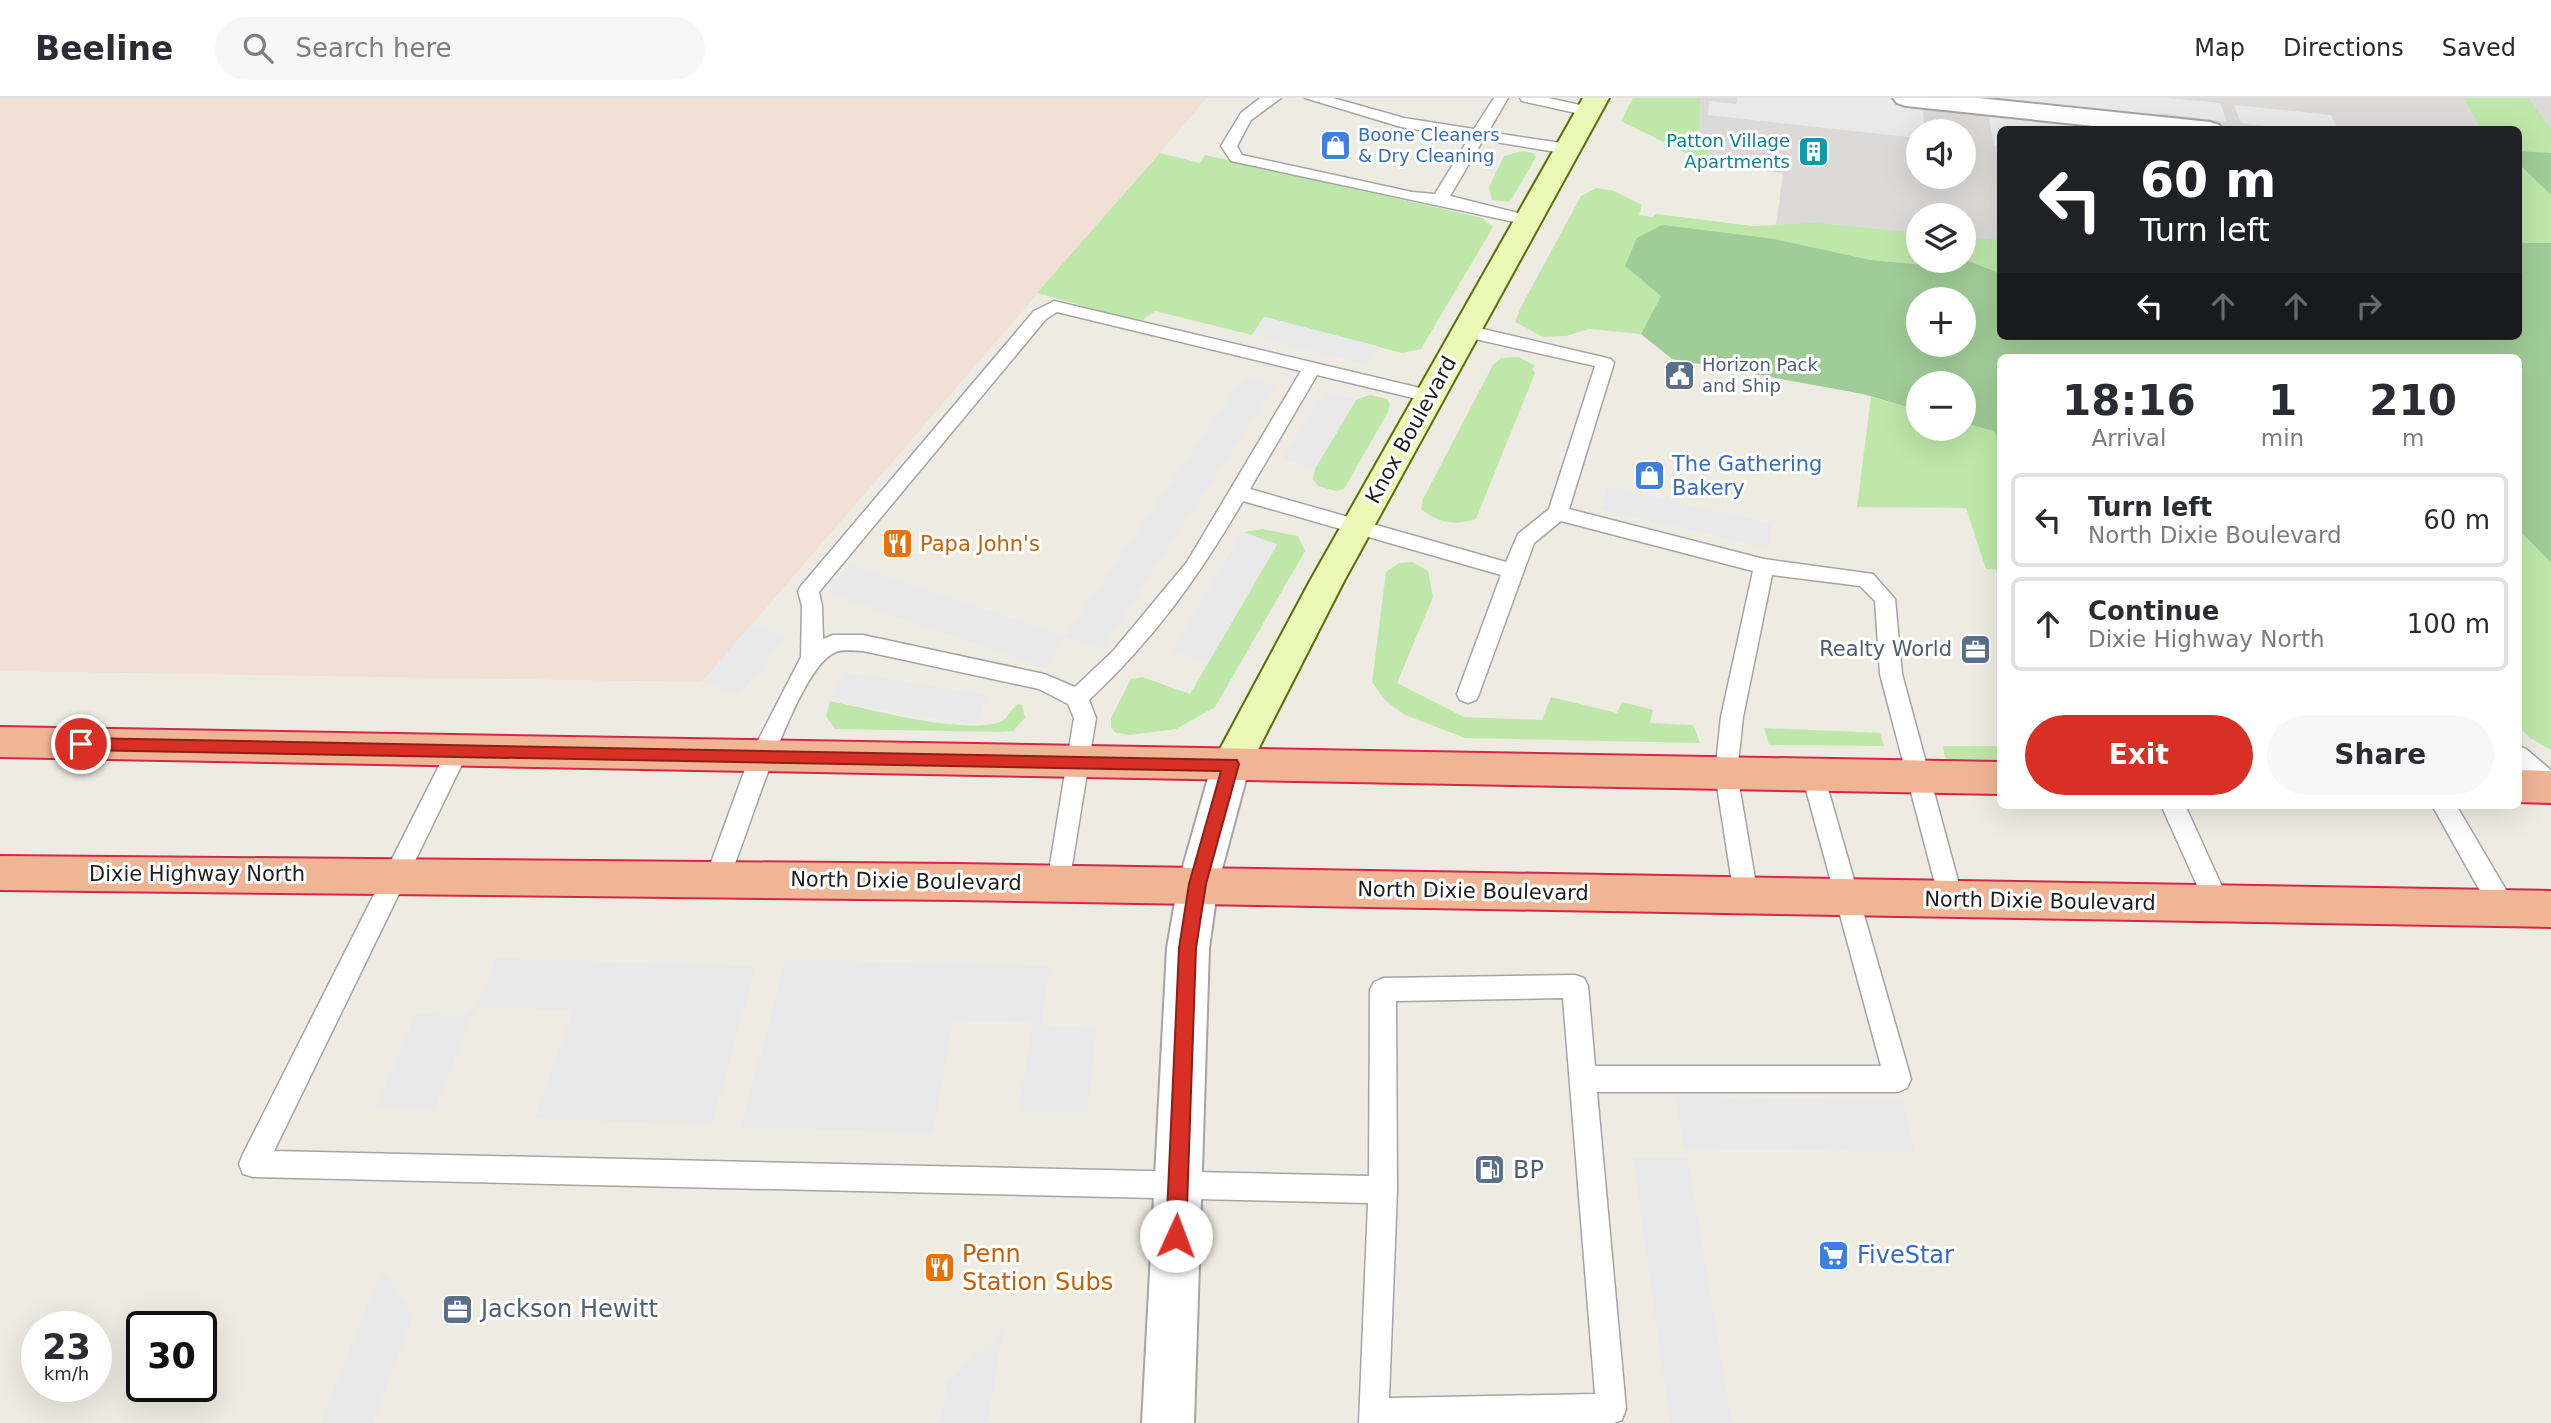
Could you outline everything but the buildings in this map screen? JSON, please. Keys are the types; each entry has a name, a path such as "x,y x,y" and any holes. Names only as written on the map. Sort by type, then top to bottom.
{"highway":[{"path":"0,742 760,758 1997,778"},
{"path":"2522,786 2551,785"},
{"name":"Dixie Highway North","path":"0,873 394,875"},
{"name":"North Dixie Boulevard","path":"394,875 1198,884 2551,909"}],"main road":[{"name":"Knox Boulevard","path":"1231,764 1356,528 1593,104"}],"street":[{"path":"1906,98 2172,126"},
{"path":"1168,1423 1188,948 1198,884 1231,764"}],"lane":[{"path":"1274,98 1262,101 1236,130 1229,146 1237,158 1412,197 1440,199 1528,220"},
{"path":"1312,98 1363,109 1401,122 1568,149"},
{"path":"1440,199 1501,98"},
{"path":"1527,98 1593,104"},
{"path":"717,879 760,758 812,657 812,606 808,591 1040,315 1054,306 1430,396"},
{"path":"1466,331 1605,363 1558,513 1525,539 1468,694"},
{"path":"1077,698 1121,657 1194,567 1312,368"},
{"path":"1238,493 1513,571"},
{"path":"1558,513 1765,566 1866,579 1885,598 1891,674 1951,899"},
{"path":"1746,896 1726,774 1732,717 1765,566"},
{"path":"812,657 833,643 863,643 1044,682 1077,698 1085,718 1059,883"},
{"path":"457,752 253,1164 1178,1182 1383,1190"},
{"path":"2522,759 2551,785"},
{"path":"1583,1079 1898,1079 1813,775"},
{"path":"2175,809 2218,904"},
{"path":"2446,809 2503,908"},
{"path":"1574,986 1583,1079 1611,1409 1374,1419 1383,1190 1384,990 1574,986"}],"shaded area":[{"path":"0,98 1207,98 702,682 0,671"},
{"path":"1700,98 2551,98 2551,243 2522,243 2522,126 1997,126 1997,272 1976,265 1976,203 1906,203 1906,261 1774,239 1783,174 1696,158"},
{"path":"1737,98 1921,98 1924,119 1906,119 1906,137 1708,115 1709,101 1736,104"},
{"path":"1986,98 2169,98 2220,103 2227,122 2160,113 2164,126 1997,126 1997,146 1994,146"},
{"path":"2234,105 2331,115 2336,126 2266,126 2241,123"},
{"path":"1264,317 1378,346 1368,365 1252,335"},
{"path":"1244,376 1276,385 1102,649 1065,637 1047,668 827,593 852,564 1065,636"},
{"path":"1325,391 1356,400 1315,469 1282,459"},
{"path":"1608,486 1772,524 1768,548 1601,510"},
{"path":"1241,534 1277,544 1208,663 1172,651"},
{"path":"751,625 787,637 739,695 702,682"},
{"path":"845,672 988,695 975,725 830,701"},
{"path":"496,958 756,966 712,1125 534,1119 573,1011 476,1007"},
{"path":"786,959 1050,966 1041,1025 1097,1027 1087,1113 1019,1111 1032,1023 953,1021 933,1133 741,1127"},
{"path":"476,1007 434,1109 376,1107 416,1014 461,1016"},
{"path":"1675,1096 1903,1100 1916,1152 1684,1149"},
{"path":"1633,1158 1688,1158 1732,1423 1670,1423"},
{"path":"382,1268 413,1316 373,1423 320,1423"},
{"path":"1003,1330 988,1423 940,1423 947,1383"}],"green space":[{"path":"1633,98 1700,98 1699,145 1708,146 1709,161 1696,158 1621,121"},
{"path":"2464,98 2528,98 2551,129 2551,153 2522,151 2522,126 2479,126"},
{"path":"1522,151 1533,153 1536,157 1511,200 1492,200 1489,187 1504,156"},
{"path":"2522,151 2551,153 2551,195 2522,167"},
{"path":"1160,153 1200,163 1205,155 1482,218 1493,227 1421,349 1402,353 1265,317 1252,335 1155,311 1140,322 1037,293"},
{"path":"2522,167 2551,195 2551,243 2522,243"},
{"path":"1597,188 1614,191 1642,205 1639,215 1652,217 1657,214 1753,226 1816,223 1906,232 1906,263 1871,260 1774,239 1661,296 1641,334 1589,329 1566,336 1543,337 1515,322 1581,196"},
{"path":"1662,225 1774,239 1871,260 1906,263 1906,273 1976,273 1976,264 1997,272 1997,340 2522,340 2522,243 2551,243 2551,563 2522,533 2522,354 1997,354 1997,438 1994,431 1976,426 1976,371 1906,371 1906,407 1863,394 1672,359 1641,334 1661,296 1625,266 1637,238"},
{"path":"1976,238 1997,240 1997,272 1976,265"},
{"path":"1519,357 1535,366 1532,369 1535,373 1476,519 1454,523 1434,517 1421,509 1423,499 1493,365 1501,358"},
{"path":"1370,395 1387,399 1390,405 1344,489 1336,491 1318,486 1313,479 1315,469 1356,400"},
{"path":"1871,397 1906,407 1906,441 1976,441 1976,426 1995,431 1997,570 1986,569 1966,508 1857,507"},
{"path":"1262,529 1298,536 1305,551 1215,707 1176,729 1130,735 1116,733 1111,728 1111,718 1131,679 1142,677 1190,694 1277,545 1244,532"},
{"path":"2522,533 2551,563 2551,750 2522,730"},
{"path":"1412,562 1428,571 1433,597 1397,683 1464,717 1542,720 1551,697 1617,713 1622,702 1653,710 1650,723 1693,725 1700,743 1465,738 1405,715 1385,700 1372,682 1386,572 1399,563"},
{"path":"830,701 916,719 964,725 1000,722 1019,704 1022,705 1025,718 1013,731 1002,732 835,729 826,716"},
{"path":"1764,728 1880,733 1884,746 1769,745"},
{"path":"1943,746 1997,746 1997,764 1961,763 1945,758"}],"place":[{"name":"Boone Cleaners & Dry Cleaning","path":"1335,145"},
{"name":"Patton Village Apartments","path":"1813,151"},
{"name":"Horizon Pack and Ship","path":"1679,375"},
{"name":"The Gathering Bakery","path":"1649,476"},
{"name":"Papa John's","path":"897,544"},
{"name":"Realty World","path":"1975,649"},
{"name":"BP","path":"1490,1170"},
{"name":"FiveStar","path":"1834,1255"},
{"name":"Penn Station Subs","path":"939,1268"},
{"name":"Jackson Hewitt","path":"458,1309"}],"route":[{"path":"81,744 1231,764 1198,884 1188,948 1176,1236"}]}
